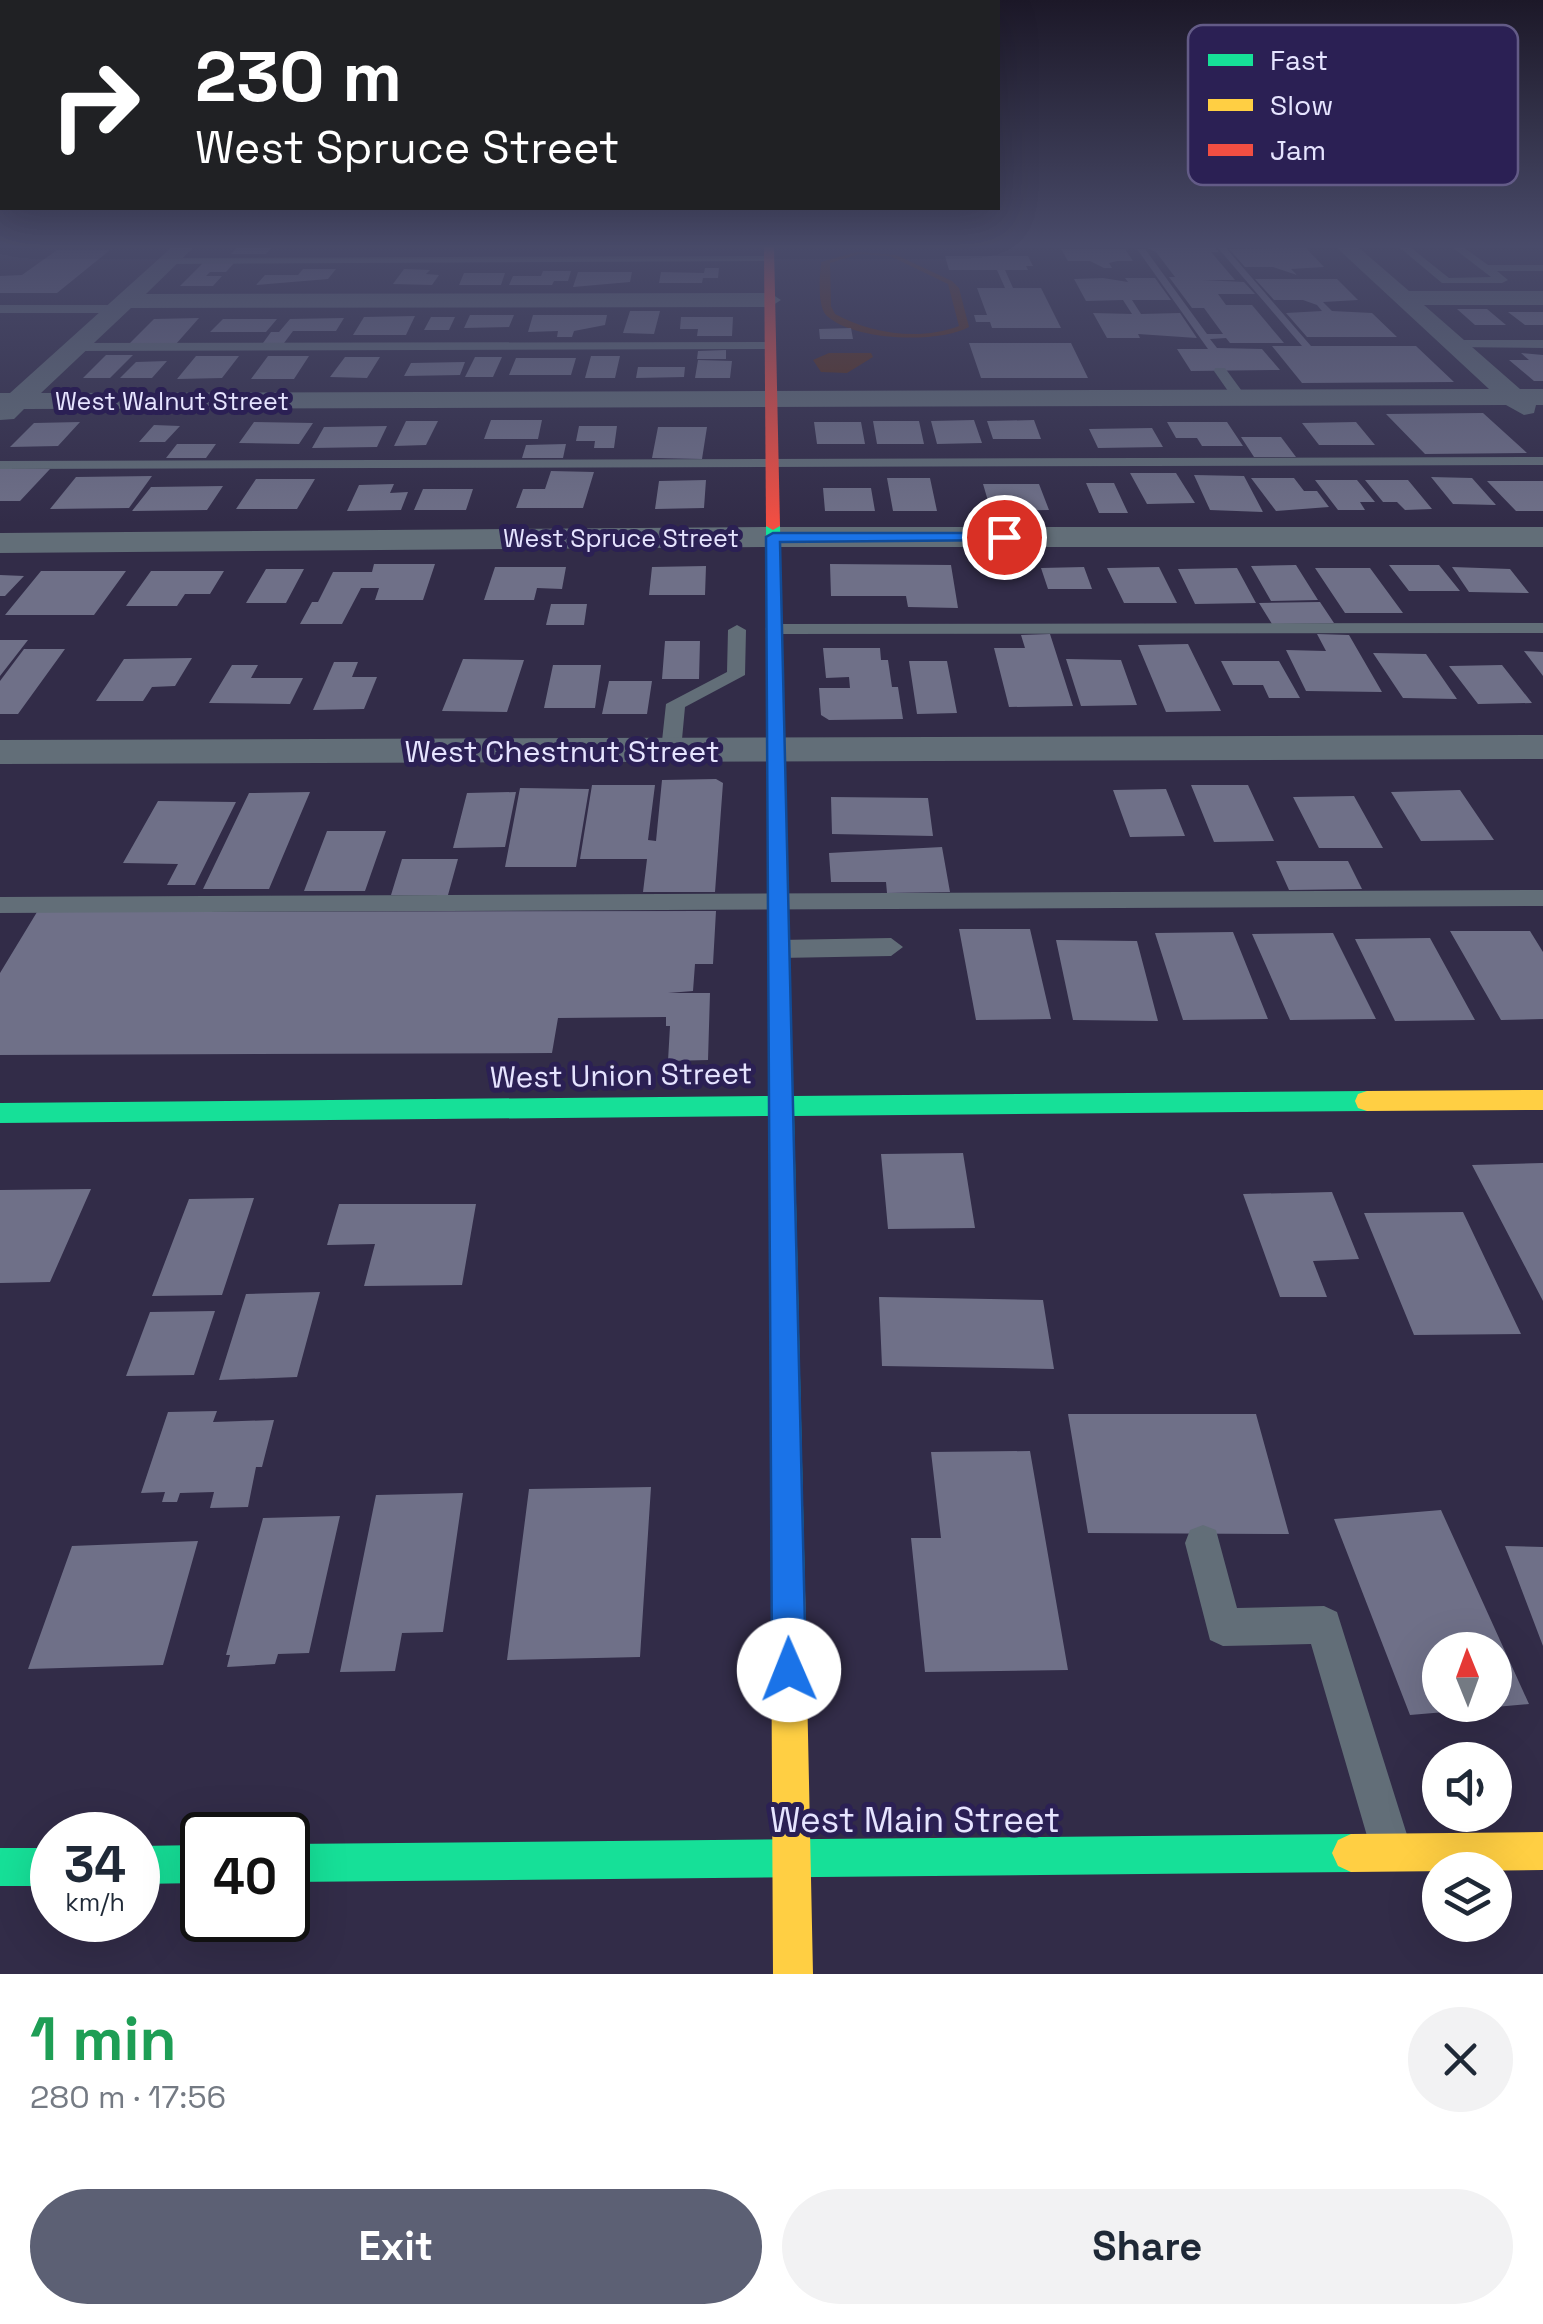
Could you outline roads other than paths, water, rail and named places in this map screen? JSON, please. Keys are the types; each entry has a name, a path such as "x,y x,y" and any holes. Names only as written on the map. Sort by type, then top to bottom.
{"street":[{"path":"5,406 83,339"},
{"path":"770,339 793,1974"},
{"path":"1449,339 1543,424"},
{"name":"West Walnut Street","path":"5,406 1543,398"},
{"name":"West Spruce Street","path":"0,544 773,537 1543,538"},
{"name":"West Chestnut Street","path":"0,752 1543,747"},
{"name":"West Union Street","path":"0,1113 1543,1100"},
{"name":"West Main Street","path":"310,1863 1543,1851"},
{"path":"0,1867 30,1866"}],"lane":[{"path":"1454,344 1543,344"},
{"path":"75,347 770,346"},
{"path":"1220,370 1240,398"},
{"path":"0,465 1543,461"},
{"path":"670,750 676,704 736,674 737,640 1543,628"},
{"path":"0,905 1543,898"},
{"path":"779,949 891,947"},
{"path":"1203,1543 1223,1627 1324,1625 1391,1852"}]}
